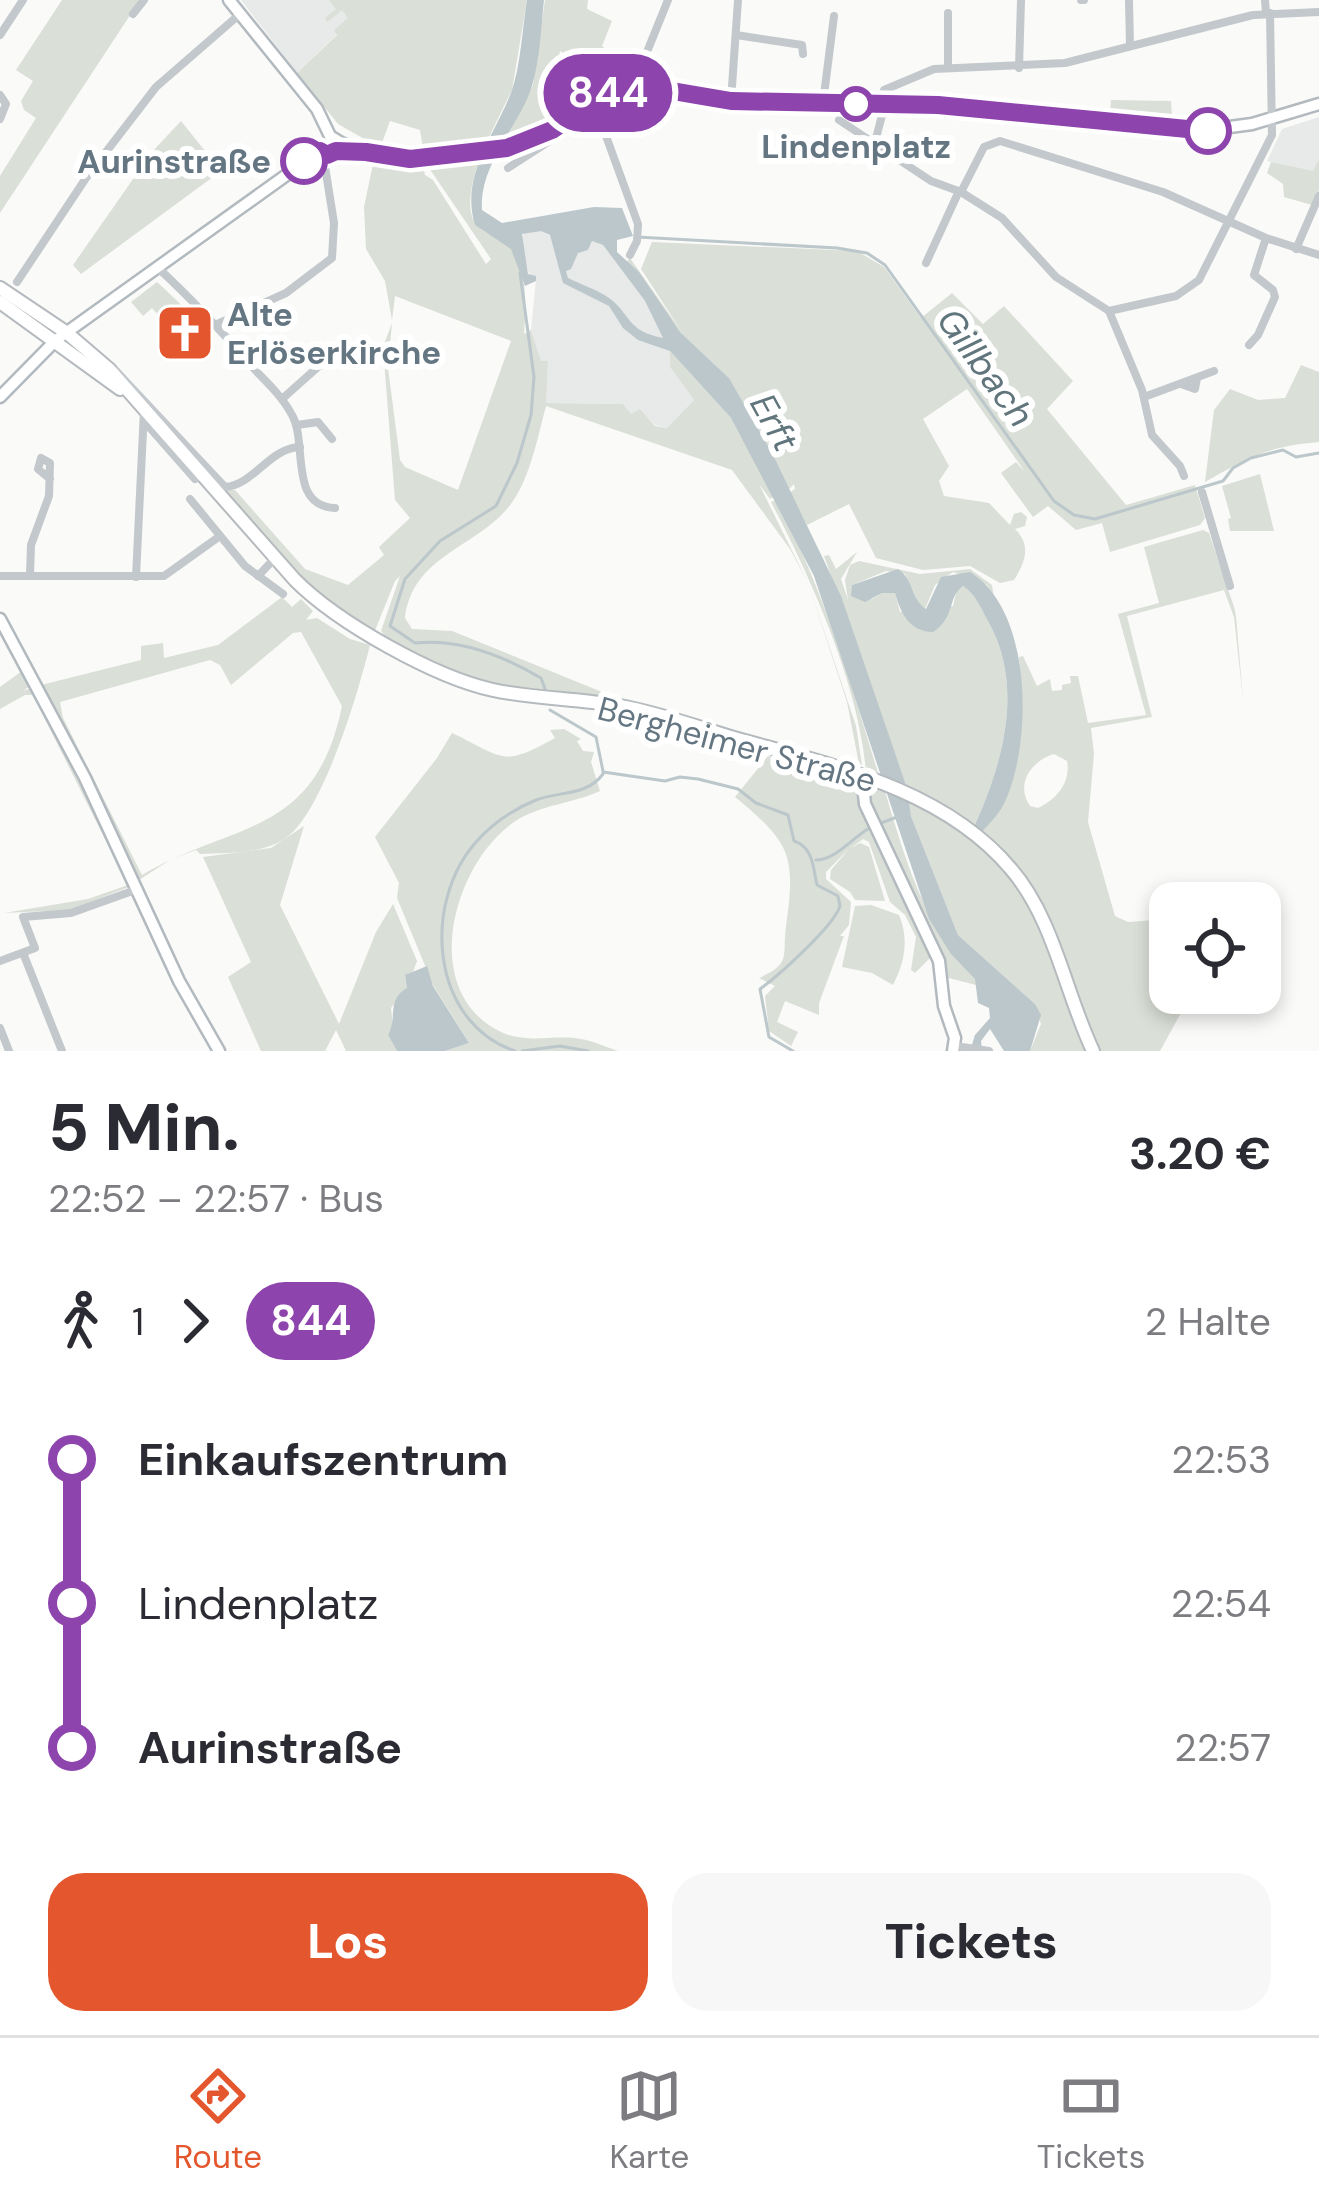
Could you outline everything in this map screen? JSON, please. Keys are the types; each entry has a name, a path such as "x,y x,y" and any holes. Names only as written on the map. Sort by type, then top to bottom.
{"main road":[{"path":"229,0 310,102 327,148"},
{"path":"0,397 62,337 302,161 327,148 404,159 507,148 552,130 616,87 634,84 731,101 1005,111 1200,131 1275,119 1319,104"},
{"name":"Bergheimer Straße","path":"0,288 109,369 275,558 308,593 350,625 472,684 637,710 868,778 915,797 986,843 1023,885 1045,927 1094,1051"},
{"name":"Bergheimer Straße","path":"0,302 62,337 142,411"},
{"path":"0,619 85,778 188,999 219,1051"},
{"path":"868,778 865,804 939,961 944,1006 958,1048"}],"street":[{"path":"0,35 23,0"},
{"path":"133,14 144,0"},
{"path":"634,84 668,0"},
{"path":"731,101 738,0"},
{"path":"1019,68 1021,0"},
{"path":"1129,0 1130,46"},
{"path":"1109,311 1192,289 1230,222 1270,140 1275,119 1265,0"},
{"path":"875,142 882,92 925,71 1072,62 1268,13 1319,12"},
{"path":"948,13 948,67"},
{"path":"17,282 86,178 156,87 240,14"},
{"path":"823,104 834,16"},
{"path":"736,35 802,45 803,54"},
{"path":"0,95 6,104 0,119"},
{"path":"594,103 638,236 631,255"},
{"path":"839,120 931,181 960,192 1001,218 1067,286 1109,311 1144,397 1154,439 1184,476"},
{"path":"508,168 550,141 552,130"},
{"path":"926,263 988,143 1000,141 1163,192 1266,238 1319,255"},
{"path":"215,325 275,299 330,262 334,223 327,148"},
{"path":"1296,249 1319,196"},
{"path":"1249,345 1275,299 1273,290 1254,275 1266,238"},
{"path":"158,268 282,399 297,424 307,492 326,508 335,508"},
{"path":"282,399 338,350 340,342"},
{"name":"Bergheimer Straße","path":"109,369 128,379 222,486 236,486 284,449 300,448"},
{"path":"1144,397 1180,384 1195,389 1197,379 1214,371"},
{"path":"136,577 142,411"},
{"name":"Bergheimer Straße","path":"142,411 195,478"},
{"path":"297,424 318,422 332,439"},
{"path":"30,575 32,545 50,479"},
{"path":"1202,492 1230,586"},
{"path":"190,499 258,576 283,594"},
{"path":"0,576 170,574 220,536"},
{"path":"258,576 275,558"},
{"path":"0,961 35,948 23,917 71,913 138,889"},
{"path":"23,953 62,1051"},
{"path":"0,1028 9,1051"},
{"path":"958,1048 987,1050"}],"shaded area":[{"path":"62,0 140,0 0,213 0,176 36,118 24,110 21,101 33,81 16,70"},
{"path":"241,0 360,0 364,8 297,73"},
{"path":"329,0 527,0 512,90 485,145 423,148 420,130 390,121 380,148 338,124 297,73 348,18 342,10 327,22 325,18 336,9"},
{"path":"527,0 544,0 535,76 493,161 482,210 502,223 594,207 622,208 633,236 617,240 617,252 639,272 680,332 729,378 773,455 841,596 907,788 911,816 958,935 1035,1004 1041,1015 1030,1051 1004,1051 990,1029 981,1041 982,1051 970,1051 975,1035 990,1018 989,1008 978,1003 975,979 951,954 929,919 814,576 731,418 670,351 638,340 623,328 609,306 563,283 550,235 541,231 522,234 528,274 536,276 536,281 525,286 511,249 475,225 475,173 514,82","holes":["592,241 603,245 645,301 663,338 642,331 606,296 568,278 566,271 578,253 588,250"]},
{"path":"545,0 588,0 587,9 612,21 602,46 613,55 598,76 560,51 551,95 564,112 533,133 505,141 533,85"},
{"path":"1111,100 1171,101 1172,118 1110,113"},
{"path":"1319,117 1319,159 1313,172 1267,161 1282,129"},
{"path":"181,121 221,171 81,274 73,265 152,152"},
{"path":"1319,159 1319,190 1312,205 1284,197 1283,184 1267,173 1271,162 1313,171"},
{"path":"479,160 471,195 473,220 508,244 517,257 525,290 524,334 531,330 541,361 548,361 546,403 623,404 631,414 640,409 655,426 667,428 694,400 670,367 670,351 731,418 774,497 770,499 759,484 808,583 790,549 732,470 546,406 531,462 513,501 492,524 445,556 419,581 405,618 412,629 452,631 629,703 496,688 390,642 381,631 400,576 374,633 320,599 225,497 227,490 235,490 305,569 348,585 384,555 379,547 410,518 395,500 383,347 392,323 388,368 400,460 405,467 458,490 511,341 395,296 392,320 385,281 366,249 364,207 373,164 423,165 425,175 433,180 486,264 491,259 429,168"},
{"path":"525,231 542,231 553,238 560,270 571,269 578,252 588,250 592,241 603,245 645,301 670,351 670,367 694,400 667,428 655,425 640,410 631,415 623,404 545,403 548,361 541,362 531,330 536,280 529,274 520,241"},
{"path":"652,242 857,251 884,267 921,318 952,293 983,324 1004,306 1073,381 1047,409 1126,505 1195,485 1205,518 1200,525 1110,552 1102,523 1076,530 1048,506 1033,517 1001,473 1016,462 1025,472 967,389 923,419 949,466 939,481 944,496 989,503 1010,525 1014,514 1027,517 1025,526 1015,529 1025,554 1014,580 1000,583 970,566 923,570 876,558 849,504 807,525 790,492 794,484 789,489 729,378 680,332 627,261 630,258 682,332 641,269"},
{"path":"157,282 189,312 170,328 152,308 143,316 131,302"},
{"path":"1301,365 1319,372 1319,442 1259,455 1205,482 1214,410 1230,389 1258,400 1285,398"},
{"path":"1260,474 1274,531 1230,531 1222,486"},
{"path":"776,500 822,601 879,776 866,771 843,668 817,598 771,502"},
{"path":"1203,530 1209,533 1236,616 1243,699 1234,617 1224,590 1127,616 1152,717 1091,728 1094,754 1088,822 1115,916 1128,922 1149,920 1149,1014 1180,1014 1160,1051 1097,1051 1048,926 980,834 1006,793 1019,750 1019,657 1023,656 1037,686 1050,679 1052,691 1062,690 1062,685 1071,683 1070,676 1078,676 1088,723 1146,715 1118,614 1159,603 1144,547","holes":["1054,754 1067,761 1067,776 1051,800 1038,808 1030,806 1024,790 1032,768"]},
{"path":"857,552 841,579 848,600 845,580 850,565 859,561 920,574 970,569 992,585 994,598 987,585 953,572 935,585 925,609 905,574 886,571 852,585 872,599 895,593 900,612 953,606 957,589 964,586 989,623 1006,674 1005,727 993,779 973,829 907,788 824,556 829,555 836,569"},
{"path":"898,569 926,609 941,577 970,572 990,590 1016,644 1023,709 1015,772 1002,807 980,834 973,829 993,779 1005,727 1006,674 1000,648 978,603 963,586 933,632 907,620 895,593 882,593 865,602 851,596 852,585"},
{"path":"808,583 856,726 862,765 847,702"},
{"path":"282,597 292,607 301,599 313,611 306,620 317,618 350,639 370,645 337,751 312,806 283,840 253,850 200,854 196,850 176,858 267,819 291,803 312,780 329,749 342,706 301,632 293,633 231,685 220,665 210,660 60,702 63,718 142,875 164,864 139,880 41,685 141,660 141,646 163,643 164,658 218,645"},
{"path":"22,671 30,686 23,691 31,688 131,886 70,910 4,913 88,899 128,885 33,695 0,709 0,687"},
{"path":"564,729 581,739 577,741 583,751 594,752 591,762 600,791 524,816 492,842 461,897 452,959 459,988 475,1013 501,1032 580,1039 618,1051 445,1051 469,1043 433,985 397,898 399,883 375,837 452,733 494,753 513,756 555,738 550,730"},
{"path":"768,756 857,789 932,956 915,973 911,970 916,937 905,915 890,902 869,842 863,839 851,848 860,843 869,847 885,901 855,900 830,879 831,870 849,849 826,872 826,879 851,902 849,925 840,936 844,936 819,1003 819,1015 785,1001 777,1022 798,1032 791,1046 769,1031 765,996 775,986 759,978 777,968 783,958 789,867 768,827 735,797"},
{"path":"869,784 884,788 929,914 976,985 945,977 865,794"},
{"path":"908,797 984,849 1021,888 1045,932 1089,1051 1030,1051 1041,1024 1035,1004 958,935 911,816"},
{"path":"304,826 280,905 339,1024 376,932 393,904 417,961 413,972 405,976 407,988 391,1008 393,1026 388,1035 397,1051 346,1051 336,1030 325,1051 261,1051 228,977 251,962 203,857 271,848"},
{"path":"871,905 899,915 902,924 904,950 893,985 872,973 842,967 855,906"},
{"path":"427,966 433,986 469,1043 445,1051 397,1051 388,1035 394,1004 407,988 405,975"}],"waterway":[{"name":"Gillbach","path":"637,237 867,253 885,265 1054,501 1074,515 1095,519 1223,481 1233,468 1251,458 1283,450 1296,457 1319,453"},
{"path":"520,273 534,377 531,415 517,463 496,506 440,541 405,579 390,626 415,643 464,646 511,662 541,678 545,689"},
{"path":"550,710 596,737 603,771"},
{"path":"603,772 665,781 698,779 738,789 756,803 788,815 794,841 812,859 817,885 838,896 840,906 817,938 760,989 769,1037 793,1051"},
{"path":"515,1051 487,1036 465,1015 451,988 443,958 447,896 459,867 496,823 536,800 589,786 603,774"},
{"path":"881,823 897,817"},
{"path":"816,860 836,853 868,829"},
{"path":"522,1051 560,1046 588,1051"}],"bus line":[{"name":"844","path":"304,161 320,151 410,159 507,148 552,130 616,87 631,84 731,101 938,105 1208,131"}],"place":[{"name":"Lindenplatz","path":"856,104"},
{"name":"Aurinstraße","path":"304,161"},
{"name":"Alte Erlöserkirche","path":"185,333"}],"water label":[{"name":"Erft","path":"775,422"}]}
